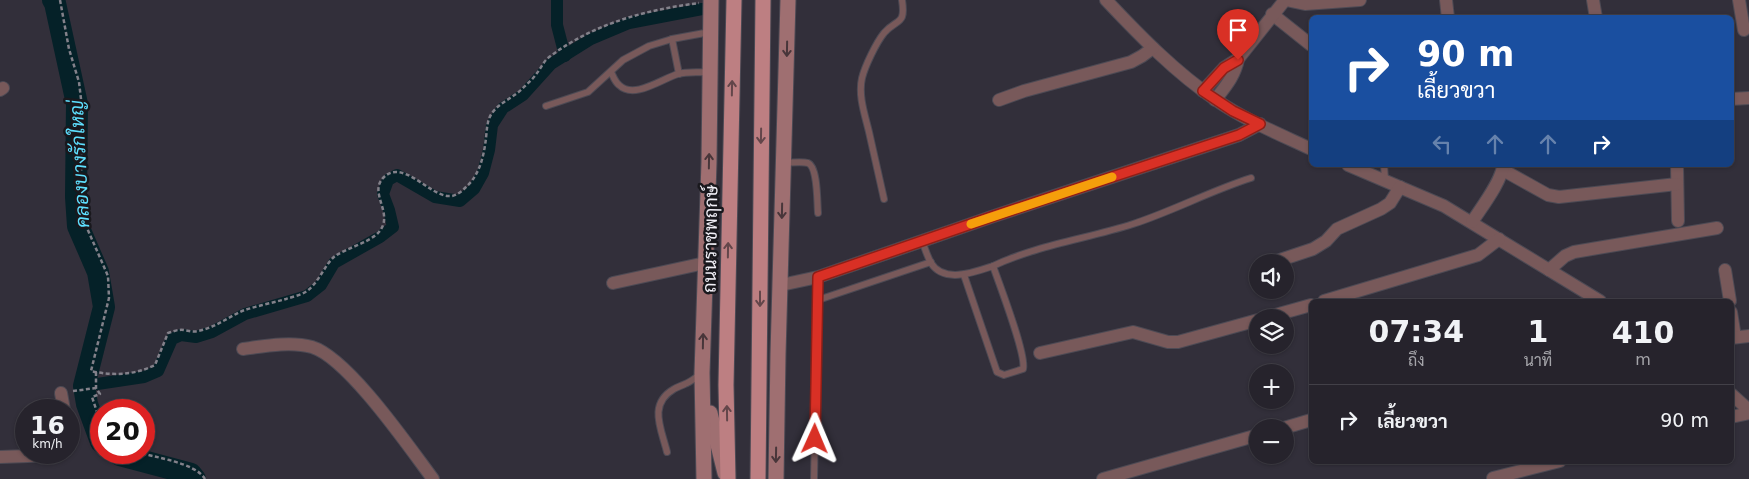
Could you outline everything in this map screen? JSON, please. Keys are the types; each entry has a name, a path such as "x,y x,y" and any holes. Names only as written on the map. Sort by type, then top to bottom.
{"main road":[{"name":"ถนนราชพฤกษ์","path":"727,479 726,384 734,0"},
{"path":"758,479 763,0"},
{"path":"776,479 788,0"},
{"name":"ถนนราชพฤกษ์","path":"704,390 702,373 711,1"},
{"path":"759,429 778,354"},
{"path":"704,390 727,479"},
{"path":"704,390 704,479"}],"street":[{"path":"1106,0 1153,48 1203,91 1244,117 1309,148"},
{"path":"1216,100 1233,77 1238,60 1272,14 1286,0 1305,4 1360,0"},
{"path":"1446,0 1448,15"},
{"path":"1593,0 1596,15"},
{"path":"1739,0 1741,31"},
{"path":"1272,14 1309,43"},
{"path":"999,100 1024,91 1130,62 1153,48"},
{"path":"1203,91 1224,68 1238,60"},
{"path":"1734,99 1749,98"},
{"path":"781,285 818,277 1239,135 1260,124"},
{"path":"1353,167 1444,206 1597,299"},
{"path":"1676,167 1678,222"},
{"path":"1472,222 1503,168 1548,195 1559,196 1677,184"},
{"path":"1294,255 1313,249 1326,241 1337,229 1381,209 1390,203 1400,187"},
{"path":"1549,270 1574,252 1717,228"},
{"path":"1331,299 1478,255 1499,239"},
{"path":"613,284 705,263"},
{"path":"1725,270 1730,299"},
{"path":"1294,310 1309,306"},
{"path":"1040,354 1133,332 1168,342 1178,342 1249,322"},
{"path":"1734,338 1749,336"},
{"path":"243,349 295,345 312,347 326,354 354,380 433,479"},
{"path":"65,393 65,399"},
{"path":"1734,397 1749,411 1734,417"},
{"path":"1294,425 1309,421"},
{"path":"1103,479 1249,438"},
{"path":"0,457 15,456"},
{"path":"1493,478 1548,464"}],"lane":[{"path":"884,199 864,108 862,85 867,66 880,39 885,32 901,20 903,14 902,0"},
{"path":"546,106 588,92 623,60 649,46 672,39 711,32"},
{"path":"672,39 679,74"},
{"path":"611,72 618,84 624,89 634,90 652,86 679,74 710,72"},
{"path":"783,163 807,163 811,165 816,181 818,213"},
{"path":"1384,167 1385,181"},
{"path":"922,241 931,262 937,269 944,273 964,275 993,266 1024,253 1130,225 1251,178"},
{"path":"818,300 931,262"},
{"path":"964,275 997,372 1004,375 1019,371 1023,368 1024,364 1021,351 1003,291 993,266"},
{"path":"814,479 818,277"},
{"path":"667,452 658,416 658,408 662,398 702,373"}],"path":[{"path":"60,0 69,49 79,82 83,116 80,212 108,276 109,298 92,370 96,373 96,387 100,394 92,399"},
{"path":"96,373 126,374 143,371 155,365 168,333 180,329 195,332 210,328 243,311 305,292 317,282 334,257 378,234 384,225 385,211 378,194 379,184 384,177 393,171 401,172 448,196 458,194 470,184 478,172 485,149 488,123 492,113 520,91 536,75 546,59 591,32 626,17 674,6 711,1"},
{"path":"65,393 96,387"},
{"path":"155,457 192,468 202,474 205,479"}],"waterway":[{"name":"คลองบางรักใหญ่","path":"53,0 77,104 76,197 78,226 98,272 104,307 84,386 90,412"},
{"path":"557,0 557,25 565,56"},
{"path":"84,386 144,377 158,371 172,339 181,335 196,337 212,332 245,314 307,296 321,285 334,263 380,237 393,227 383,194 388,180 397,175 435,197 460,201 474,189 483,173 489,150 492,125 503,108 523,95 551,64 591,39 629,23 702,9"},
{"name":"คลองบางรักใหญ่","path":"154,464 191,474 195,479"}],"slow traffic":[{"path":"971,224 1112,177"}],"route":[{"path":"815,439 818,277 994,216 1239,135 1260,124 1233,111 1203,91 1224,68 1238,60"}]}
